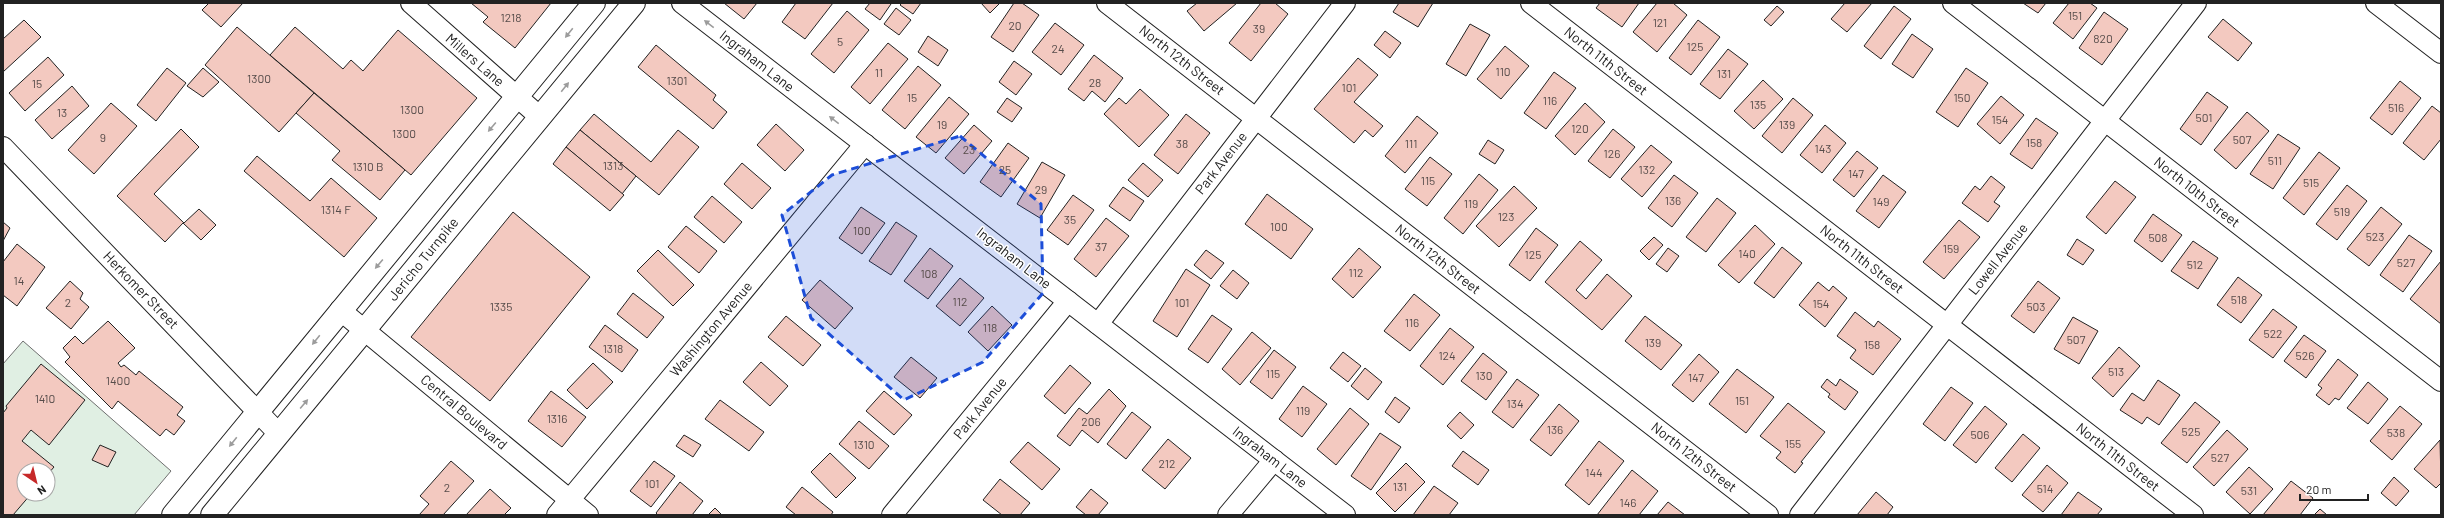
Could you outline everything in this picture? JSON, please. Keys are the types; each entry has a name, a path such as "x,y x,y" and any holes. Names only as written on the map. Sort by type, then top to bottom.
{"main road":[{"path":"173,515 340,310 594,3"},
{"name":"Jericho Turnpike","path":"212,515 634,3"}],"street":[{"name":"Millers Lane","path":"411,3 540,117"},
{"name":"Ingraham Lane","path":"682,3 1345,515"},
{"name":"North 12th Street","path":"1107,3 1768,515"},
{"name":"Park Avenue","path":"1098,324 1345,3"},
{"name":"North 11th Street","path":"1531,3 2192,515"},
{"name":"North 10th Street","path":"1953,3 2441,382"},
{"name":"Lowell Avenue","path":"1800,515 2196,3"},
{"path":"2376,3 2441,53"},
{"name":"Washington Avenue","path":"564,508 865,144"},
{"name":"Herkomer Street","path":"3,146 279,434"},
{"name":"Park Avenue","path":"892,515 1068,301"},
{"name":"Central Boulevard","path":"340,310 365,329 564,508 588,515"},
{"path":"1228,515 1274,460"}],"highlighted area":[{"path":"960,136 1041,204 1043,293 983,362 904,400 811,318 782,215 832,175"}],"green space":[{"path":"23,341 171,471 134,515 3,515 3,364"}],"building":[{"path":"209,3 243,3 221,27 202,10"},
{"path":"471,3 551,3 515,48 483,22 488,17"},
{"path":"724,3 757,3 744,19"},
{"path":"796,3 833,3 805,39 782,22"},
{"path":"870,3 891,4 880,20 865,9"},
{"path":"902,3 921,3 913,14 900,5"},
{"path":"981,3 1000,3 990,13"},
{"path":"1014,3 1022,3 1039,15 1013,52 991,37"},
{"path":"1197,3 1237,3 1204,31 1187,11"},
{"path":"1261,3 1275,3 1288,14 1251,61 1229,43"},
{"path":"1399,3 1433,3 1418,27 1393,12"},
{"path":"1600,3 1639,3 1622,27 1596,8"},
{"path":"1657,3 1673,3 1687,15 1657,52 1633,32"},
{"path":"1845,3 1872,3 1847,32 1831,19"},
{"path":"2023,3 2046,3 2038,13"},
{"path":"2069,3 2090,3 2097,8 2073,39 2053,23"},
{"path":"1777,6 1784,12 1771,26 1764,20"},
{"path":"1894,6 1911,19 1881,59 1864,46"},
{"path":"896,8 911,20 899,35 884,24"},
{"path":"847,11 869,30 834,73 811,54"},
{"path":"2104,12 2128,29 2102,65 2079,48"},
{"path":"2223,19 2252,43 2238,61 2208,37"},
{"path":"24,20 41,37 3,72 3,39"},
{"path":"1698,20 1720,37 1691,75 1669,58"},
{"path":"1055,23 1084,45 1061,75 1032,52"},
{"path":"1470,24 1490,35 1466,76 1446,64"},
{"path":"237,27 314,93 279,132 205,65"},
{"path":"295,27 343,69 351,60 363,71 398,30 477,98 411,175 270,55"},
{"path":"1385,31 1401,43 1390,58 1374,45"},
{"path":"1912,34 1933,49 1913,78 1892,64"},
{"path":"928,36 948,50 938,66 918,52"},
{"path":"888,43 908,59 870,104 851,87"},
{"path":"656,45 716,95 713,100 727,112 713,129 638,67"},
{"path":"1505,46 1529,66 1501,99 1477,79"},
{"path":"1728,49 1748,64 1720,99 1700,84"},
{"path":"1094,55 1123,78 1105,102 1092,91 1084,101 1068,89"},
{"path":"48,57 64,75 25,111 9,93"},
{"path":"1358,58 1378,75 1354,102 1383,126 1373,137 1365,130 1354,143 1314,109"},
{"path":"1014,61 1032,74 1016,95 999,82"},
{"path":"918,66 941,85 905,129 882,110"},
{"path":"167,68 186,83 156,121 137,105"},
{"path":"203,68 219,82 203,97 187,86"},
{"path":"1966,68 1988,83 1958,127 1936,112"},
{"path":"1554,72 1576,88 1546,129 1524,113"},
{"path":"1763,80 1783,99 1754,129 1734,111"},
{"path":"2400,81 2421,98 2392,135 2370,118"},
{"path":"72,86 89,106 52,139 35,120"},
{"path":"1140,89 1169,115 1139,147 1104,114 1119,98 1126,104"},
{"path":"2207,92 2228,107 2201,145 2180,129"},
{"path":"314,93 405,170 380,200 332,160 340,151 296,113"},
{"path":"2001,96 2024,115 2000,144 1977,124"},
{"path":"949,97 969,114 936,153 916,137"},
{"path":"1007,98 1022,108 1012,122 997,112"},
{"path":"1793,98 1813,115 1782,153 1762,136"},
{"path":"111,103 137,126 94,174 68,150"},
{"path":"1585,103 1605,122 1575,155 1555,136"},
{"path":"2432,106 2441,113 2441,139 2424,160 2403,143"},
{"path":"2247,112 2269,131 2236,169 2214,150"},
{"path":"594,114 651,162 678,130 699,147 659,195 580,130"},
{"path":"1186,114 1210,133 1178,174 1154,155"},
{"path":"1417,116 1438,133 1405,173 1385,156"},
{"path":"2036,118 2058,133 2032,169 2010,154"},
{"path":"776,124 804,150 785,171 757,145"},
{"path":"974,125 992,141 964,174 945,158"},
{"path":"1825,125 1846,143 1822,173 1800,155"},
{"path":"181,129 199,147 154,194 184,223 199,209 216,225 201,240 183,223 165,242 117,196"},
{"path":"1613,129 1635,147 1610,178 1588,161"},
{"path":"580,130 636,176 622,194 566,147"},
{"path":"2278,134 2300,148 2273,189 2250,174"},
{"path":"1488,140 1504,150 1495,164 1479,154"},
{"path":"1008,143 1029,158 1001,197 980,182"},
{"path":"1651,145 1672,162 1642,197 1621,179"},
{"path":"566,147 624,195 610,211 553,164"},
{"path":"1857,151 1878,168 1854,197 1833,180"},
{"path":"2319,152 2340,168 2304,215 2283,198"},
{"path":"257,156 310,201 331,178 377,218 344,257 244,171"},
{"path":"1430,157 1452,174 1427,206 1405,189"},
{"path":"1042,162 1065,175 1040,218 1017,204"},
{"path":"742,163 771,188 752,209 724,184"},
{"path":"1143,163 1163,180 1148,197 1128,180"},
{"path":"1479,174 1498,190 1463,234 1444,218"},
{"path":"1674,175 1698,193 1672,227 1648,208"},
{"path":"1883,175 1906,192 1879,228 1856,211"},
{"path":"1991,176 2005,187 1994,202 2000,206 1988,222 1962,203 1975,186 1980,190"},
{"path":"2115,181 2136,197 2106,234 2086,217"},
{"path":"2347,185 2367,201 2337,240 2316,224"},
{"path":"1514,186 1537,208 1499,247 1476,226"},
{"path":"1123,187 1144,201 1130,221 1109,206"},
{"path":"1267,194 1313,229 1291,259 1245,224"},
{"path":"1073,195 1094,210 1068,245 1047,230"},
{"path":"712,196 742,222 724,243 694,217"},
{"path":"1717,198 1736,213 1706,252 1686,237"},
{"path":"861,207 885,223 862,254 839,238"},
{"path":"2381,207 2402,224 2369,266 2347,249"},
{"path":"513,212 590,277 490,401 411,337"},
{"path":"2153,214 2182,235 2162,262 2134,241"},
{"path":"1106,218 1129,236 1096,277 1074,259"},
{"path":"1959,220 1980,237 1944,279 1923,262"},
{"path":"3,222 10,228 3,241"},
{"path":"896,222 917,236 891,275 869,261"},
{"path":"1755,225 1775,244 1739,283 1718,265"},
{"path":"686,226 717,251 699,273 668,247"},
{"path":"1536,228 1558,245 1530,281 1509,265"},
{"path":"2409,235 2432,251 2403,292 2380,275"},
{"path":"1654,237 1663,245 1649,260 1640,251"},
{"path":"2077,239 2094,250 2083,265 2067,255"},
{"path":"1580,241 1602,260 1576,290 1586,299 1607,274 1632,296 1602,330 1545,282"},
{"path":"2193,241 2218,258 2198,289 2171,271"},
{"path":"17,244 45,267 17,306 3,295 3,262"},
{"path":"1782,247 1802,263 1774,298 1754,283"},
{"path":"930,248 953,266 928,299 904,281"},
{"path":"1359,248 1381,267 1353,298 1332,279"},
{"path":"1668,248 1679,256 1667,272 1656,264"},
{"path":"658,250 694,285 673,306 637,271"},
{"path":"1206,250 1224,263 1211,279 1194,265"},
{"path":"2441,261 2441,324 2410,299"},
{"path":"1186,269 1210,285 1177,337 1153,321"},
{"path":"1233,270 1249,283 1237,299 1220,286"},
{"path":"2238,277 2262,295 2241,323 2217,305"},
{"path":"960,278 984,298 960,326 936,306"},
{"path":"820,280 853,308 835,329 802,300"},
{"path":"70,281 83,293 80,299 89,307 71,329 46,308"},
{"path":"2038,281 2060,298 2034,333 2011,316"},
{"path":"1818,282 1829,291 1833,286 1847,298 1825,327 1799,305"},
{"path":"633,293 664,317 647,338 617,314"},
{"path":"1414,294 1440,315 1410,351 1384,331"},
{"path":"992,306 1012,325 988,351 968,332"},
{"path":"2273,309 2297,327 2273,358 2249,340"},
{"path":"1855,312 1874,327 1878,321 1901,339 1873,375 1850,358 1856,350 1837,336"},
{"path":"1212,315 1232,329 1208,363 1188,349"},
{"path":"786,316 821,345 803,366 768,337"},
{"path":"1645,316 1682,345 1661,370 1625,341"},
{"path":"2073,317 2098,331 2079,364 2054,349"},
{"path":"108,321 135,348 118,363 121,367 124,365 136,375 139,371 183,407 177,415 185,421 174,435 166,429 160,436 118,401 112,409 65,362 70,357 63,348 75,336 83,344"},
{"path":"605,325 638,350 622,372 589,347"},
{"path":"1450,328 1474,347 1443,385 1420,366"},
{"path":"1252,332 1271,348 1240,385 1222,369"},
{"path":"2304,335 2326,351 2306,378 2284,361"},
{"path":"2119,347 2140,366 2113,397 2092,378"},
{"path":"1274,350 1296,367 1272,399 1250,382"},
{"path":"1343,352 1361,366 1348,382 1330,368"},
{"path":"1483,353 1507,372 1486,400 1461,381"},
{"path":"1699,354 1719,372 1693,402 1672,385"},
{"path":"911,357 937,378 920,398 894,377"},
{"path":"2338,359 2358,375 2339,400 2335,398 2329,405 2316,395 2322,388 2318,385"},
{"path":"761,362 788,386 770,406 743,382"},
{"path":"593,363 613,382 587,409 567,390"},
{"path":"41,364 85,400 49,445 31,430 22,441 48,462 16,462 16,502 24,502 13,515 3,515 3,413 7,408 6,406"},
{"path":"1070,365 1091,383 1065,414 1044,396"},
{"path":"1365,368 1382,382 1368,400 1351,386"},
{"path":"1737,369 1774,397 1746,433 1709,404"},
{"path":"1517,379 1539,395 1513,428 1492,412"},
{"path":"1827,379 1836,386 1840,379 1858,392 1845,410 1828,397 1830,394 1821,387"},
{"path":"2158,380 2180,395 2159,425 2147,417 2142,424 2120,410 2132,393 2144,401"},
{"path":"2368,382 2388,399 2368,424 2347,408"},
{"path":"1303,386 1327,404 1302,437 1279,419"},
{"path":"1951,387 1973,403 1945,441 1923,424"},
{"path":"1109,389 1126,406 1098,443 1082,430 1070,446 1057,436 1079,408 1087,414"},
{"path":"551,391 586,417 562,447 528,421"},
{"path":"884,391 912,415 894,435 866,411"},
{"path":"1395,397 1410,408 1399,423 1385,412"},
{"path":"720,400 764,432 749,451 705,419"},
{"path":"2195,402 2220,422 2187,463 2161,443"},
{"path":"1788,403 1825,432 1801,462 1803,463 1795,473 1776,458 1781,452 1760,436"},
{"path":"1559,404 1579,421 1551,456 1530,440"},
{"path":"1985,406 2007,424 1976,463 1953,445"},
{"path":"2400,406 2422,424 2392,460 2370,441"},
{"path":"1350,408 1369,424 1336,465 1317,449"},
{"path":"1132,412 1151,427 1126,459 1107,444"},
{"path":"1460,412 1474,425 1461,439 1447,426"},
{"path":"859,421 889,446 869,469 839,444"},
{"path":"2227,430 2248,449 2214,486 2193,467"},
{"path":"1380,433 1401,447 1371,490 1351,476"},
{"path":"2023,434 2040,448 2012,482 1995,468"},
{"path":"684,435 701,445 693,457 676,446"},
{"path":"1168,439 1191,458 1165,489 1142,470"},
{"path":"2440,440 2441,483 2436,488 2414,469"},
{"path":"1599,441 1624,461 1589,505 1565,485"},
{"path":"1028,442 1060,469 1042,490 1010,462"},
{"path":"100,445 116,452 108,467 92,460"},
{"path":"1463,451 1489,470 1478,485 1452,466"},
{"path":"830,453 856,478 836,498 811,472"},
{"path":"451,461 474,481 443,515 419,515 429,504 420,496"},
{"path":"654,461 675,476 651,507 630,491"},
{"path":"1406,463 1425,482 1395,512 1376,493"},
{"path":"2047,465 2068,483 2043,512 2022,495"},
{"path":"2249,467 2273,489 2250,514 2226,492"},
{"path":"1632,470 1658,491 1639,515 1597,515"},
{"path":"2394,477 2409,491 2396,506 2381,493"},
{"path":"1000,479 1030,503 1020,515 1002,515 983,500"},
{"path":"2291,481 2313,498 2300,515 2263,515"},
{"path":"680,482 703,501 692,515 658,515 656,513"},
{"path":"1434,486 1458,503 1449,515 1413,515"},
{"path":"802,487 833,512 831,515 796,515 786,507"},
{"path":"490,489 511,508 504,515 466,515"},
{"path":"1091,489 1108,503 1098,515 1086,515 1076,507"},
{"path":"1876,492 1893,507 1887,515 1857,515"},
{"path":"2078,492 2102,509 2097,515 2061,515"},
{"path":"1668,502 1685,515 1657,515"},
{"path":"715,508 722,515 708,515"},
{"path":"2320,509 2327,515 2314,515"}]}
